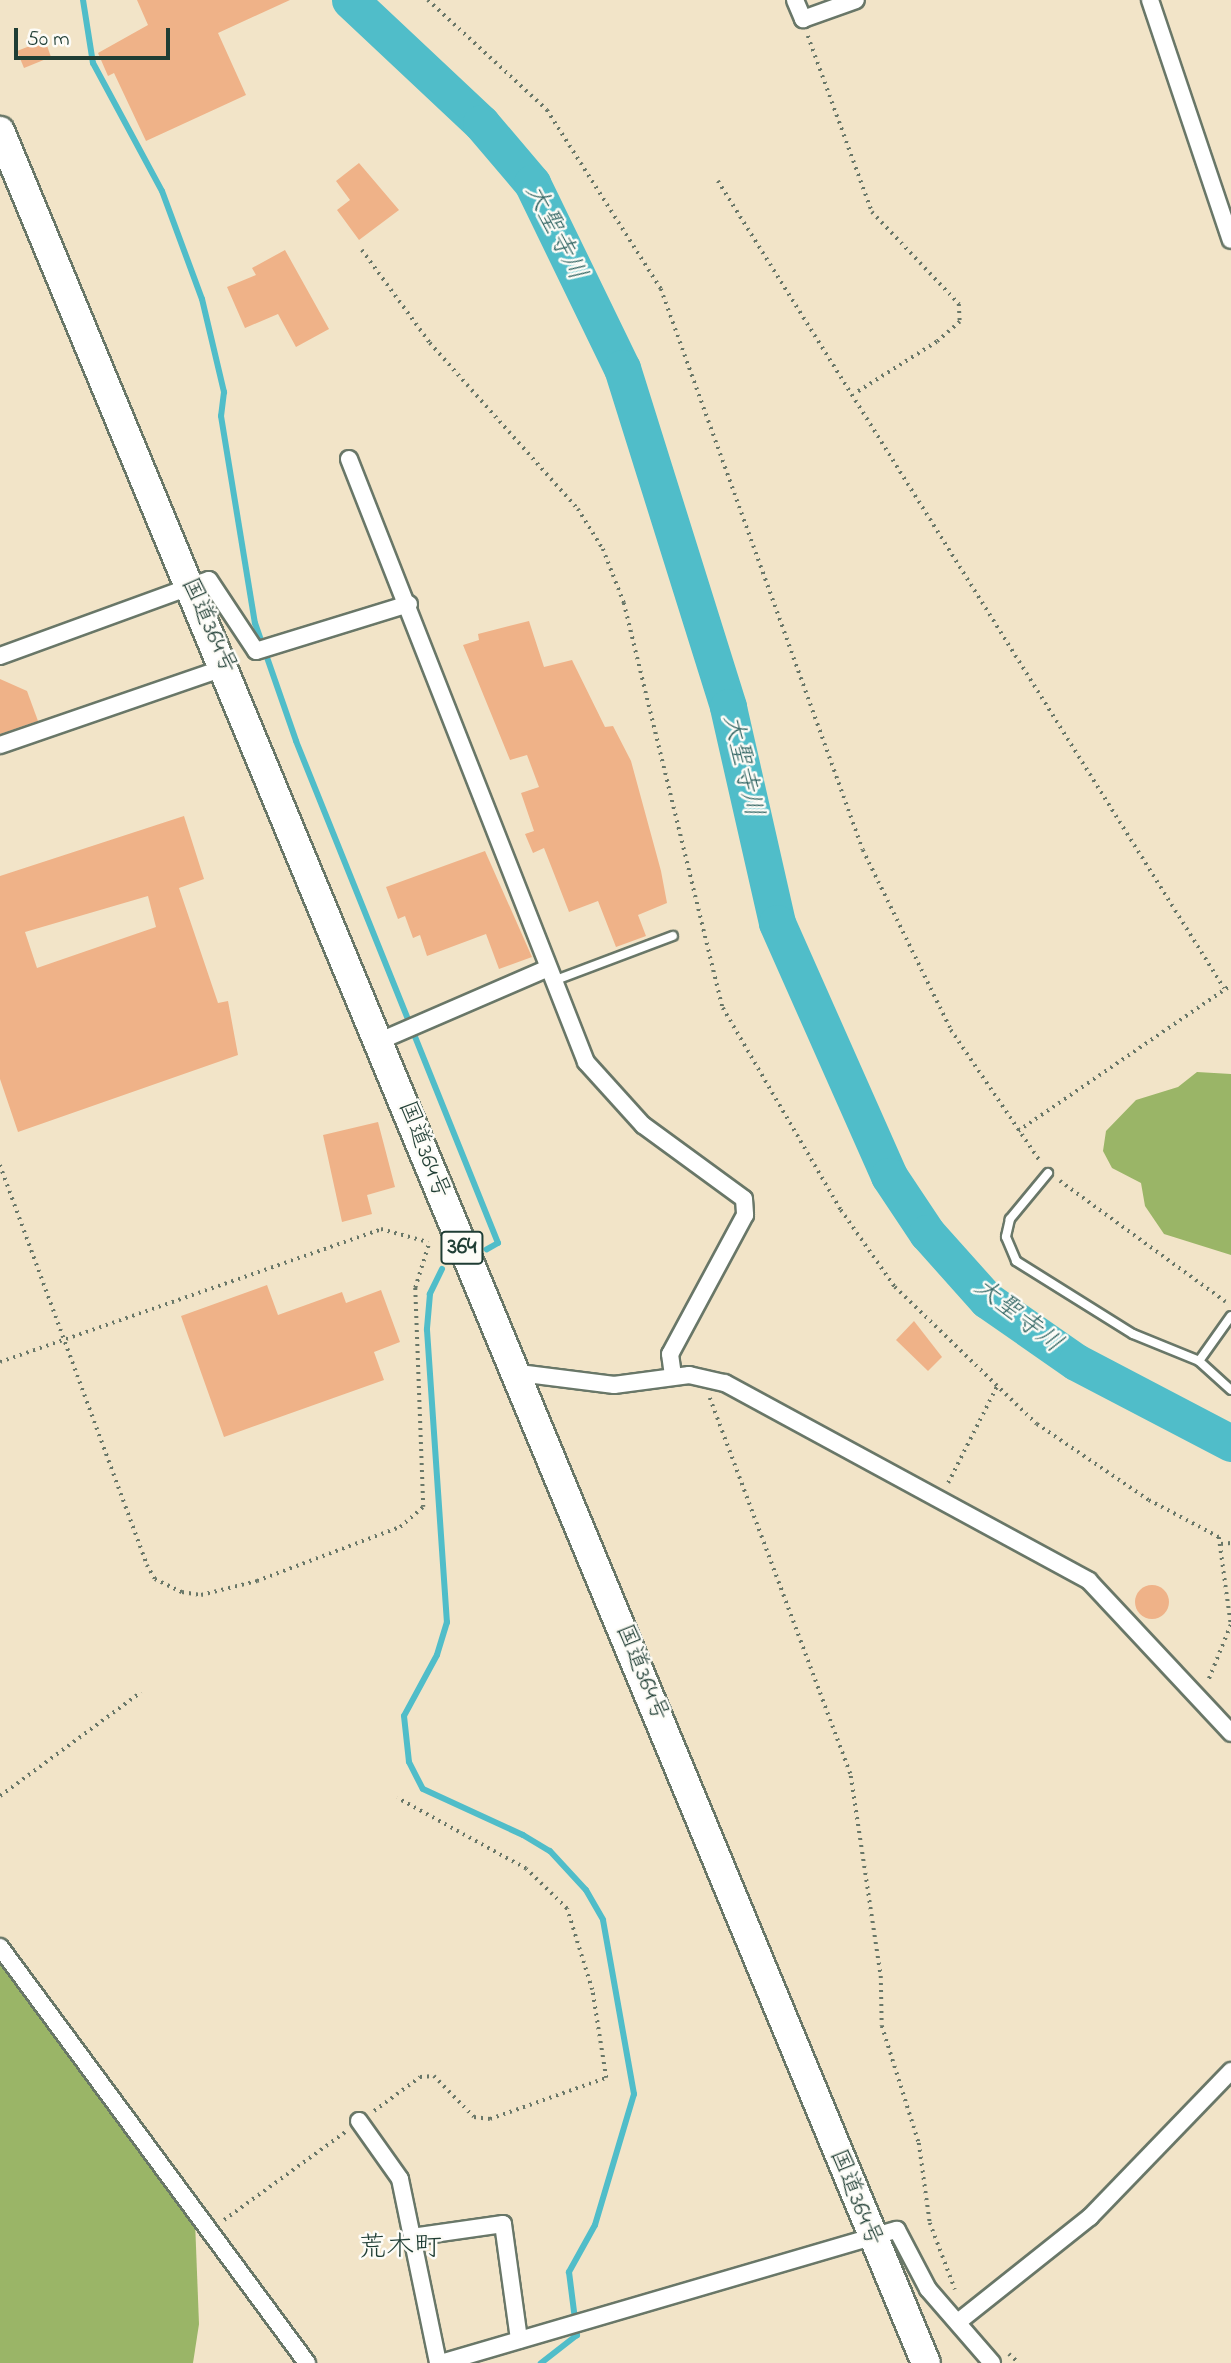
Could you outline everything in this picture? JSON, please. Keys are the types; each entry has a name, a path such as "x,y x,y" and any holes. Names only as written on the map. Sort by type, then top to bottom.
{"highway":[{"name":"国道364号","path":"0,131 382,1040 441,1236 519,1374 871,2237 926,2363"}],"street":[{"path":"795,0 803,19 856,0"},
{"path":"1150,0 1231,240"},
{"path":"349,459 409,604 550,974 596,1076 643,1125 744,1199 745,1215 670,1354 673,1376"},
{"path":"0,656 189,584 209,580 256,651 409,604"},
{"path":"0,745 227,667"},
{"path":"382,1040 550,974"},
{"path":"519,1374 614,1385 673,1376 704,1376 941,1497 1089,1581 1231,1733"},
{"path":"0,1947 211,2229 307,2363"},
{"path":"964,2318 1090,2217 1231,2071"},
{"path":"359,2121 400,2179 439,2363 897,2230 905,2237 928,2289 964,2318 992,2363"},
{"path":"412,2237 503,2224 519,2340"}],"lane":[{"path":"550,974 673,936"},
{"path":"1048,1172 1010,1219 1006,1237 1016,1261 1133,1334 1199,1361 1231,1390"},
{"path":"1199,1361 1231,1316"}],"path":[{"path":"428,0 547,110 661,289 858,839 951,1030 1048,1172 1231,1305"},
{"path":"803,19 872,212 959,304 960,322 937,342 856,393"},
{"path":"718,181 856,393 1231,993"},
{"path":"362,250 430,343 593,531 624,603 723,1008 841,1210 895,1287 1070,1450 1221,1544 1231,1543"},
{"path":"1018,1130 1227,987"},
{"path":"0,1165 63,1340 146,1565 155,1579 183,1592 222,1592 400,1527 423,1507 415,1288 441,1236 381,1229 63,1340 0,1362"},
{"path":"704,1376 844,1753 881,1976 882,2026 919,2143 930,2223 964,2318"},
{"path":"941,1497 998,1383"},
{"path":"1197,1696 1231,1625 1221,1544"},
{"path":"0,1796 141,1692"},
{"path":"211,2229 420,2077 434,2076 474,2117 490,2119 606,2078 587,1965 567,1909 526,1869 397,1798"},
{"path":"1001,2346 1019,2363"}],"green space":[{"path":"1197,1072 1231,1074 1231,1255 1164,1234 1145,1206 1141,1183 1112,1168 1103,1151 1106,1131 1136,1100 1178,1087"},
{"path":"0,1964 195,2221 199,2324 193,2363 0,2363"}],"building":[{"path":"137,0 290,0 218,33 246,95 146,141 114,73 108,76 98,53 148,25"},
{"path":"45,40 51,57 24,68 17,51"},
{"path":"359,163 399,210 359,240 337,210 350,200 336,181"},
{"path":"285,250 329,329 296,347 278,314 245,328 227,287 256,275 252,268"},
{"path":"529,621 544,667 572,660 605,727 613,726 631,761 661,871 667,903 638,915 646,936 616,947 598,901 569,912 544,848 533,853 525,834 534,831 521,793 539,787 527,755 510,760 463,645 479,640 478,634"},
{"path":"0,679 27,691 38,721 0,734"},
{"path":"184,816 204,879 179,888 218,1003 228,1001 238,1055 18,1132 0,1079 0,876","holes":["148,896 156,927 37,968 25,932"]},
{"path":"485,851 532,957 499,969 486,934 427,956 420,935 413,938 405,916 398,919 386,887"},
{"path":"378,1122 395,1187 367,1195 372,1214 342,1222 323,1135"},
{"path":"267,1285 278,1315 342,1292 346,1303 381,1290 400,1342 374,1352 384,1380 224,1437 181,1316"},
{"path":"914,1321 942,1357 928,1371 896,1340"},
{"path":"1152,1585 1164,1590 1169,1602 1164,1614 1152,1619 1140,1614 1135,1602 1140,1590"}],"waterway":[{"path":"83,0 93,63 162,191 202,299 224,392 221,416 255,623 296,741 498,1243 487,1249"},
{"name":"大聖寺川","path":"350,0 481,123 532,183 622,368 728,707 777,923 889,1176 927,1233 987,1300 1076,1362 1231,1443"},
{"path":"442,1269 430,1294 427,1330 447,1622 437,1655 404,1716 409,1762 423,1789 523,1835 550,1851 586,1890 603,1920 634,2094 595,2225 569,2272 577,2335 541,2363"}],"district":[{"name":"荒木町","path":"400,2249"}]}
